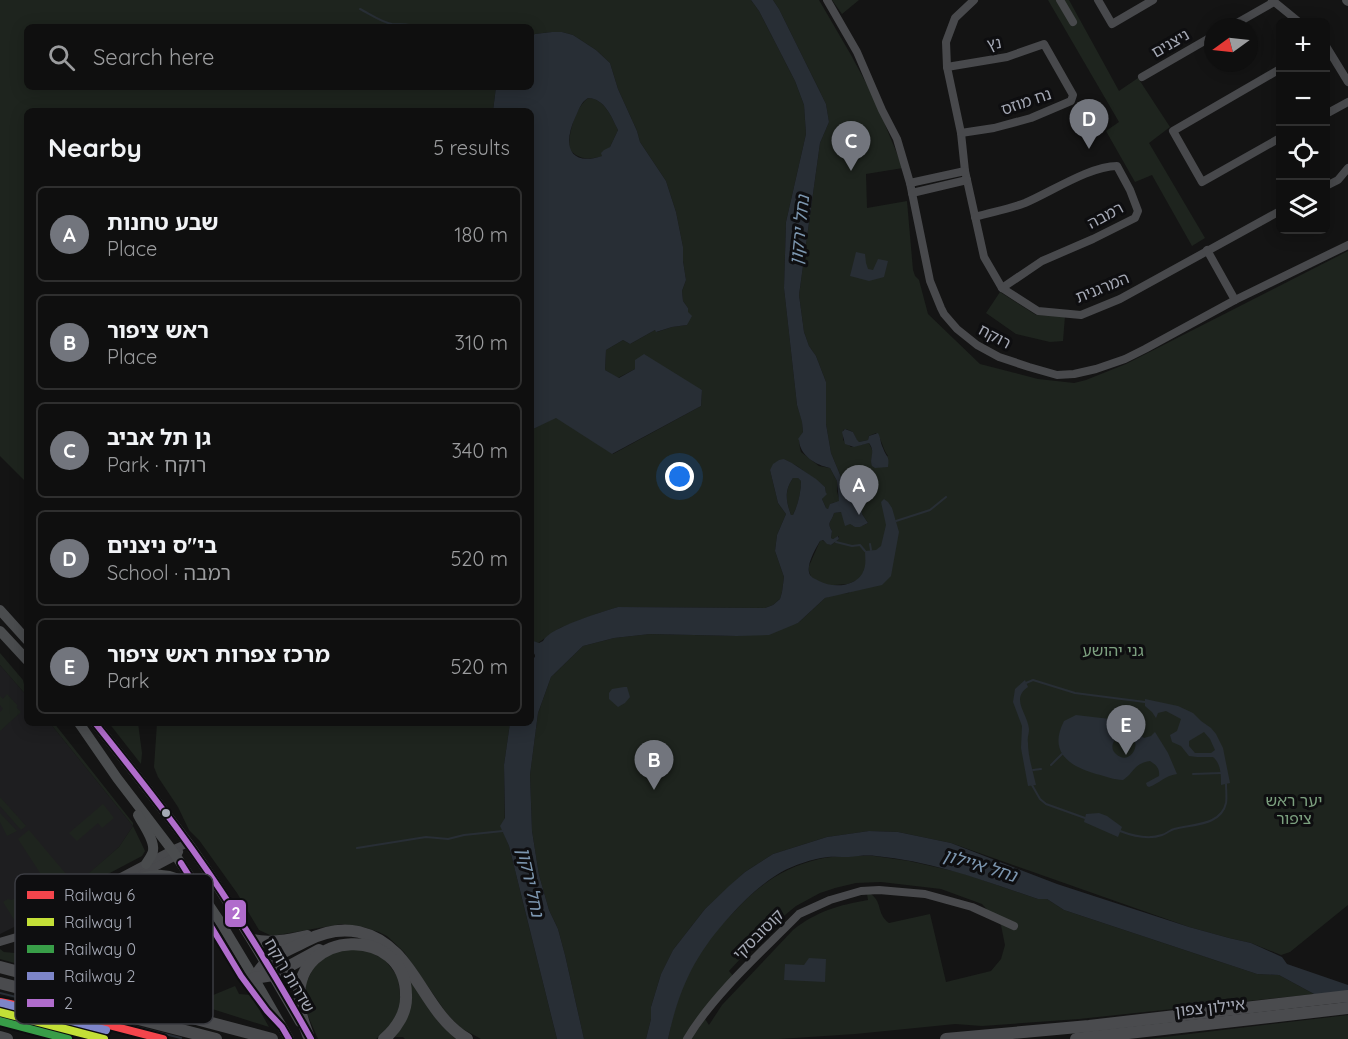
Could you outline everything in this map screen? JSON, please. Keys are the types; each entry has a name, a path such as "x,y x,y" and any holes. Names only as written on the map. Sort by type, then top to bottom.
{"highway":[{"path":"252,940 279,941 342,930 371,936 395,951 442,1018 466,1038"},
{"path":"254,978 266,963 314,936 328,932"},
{"path":"254,978 273,975 313,952 334,944 350,941 370,946 382,952 394,963 402,975 406,988 404,1011 396,1027 384,1039"},
{"path":"309,1037 299,999 301,981 310,964 323,952 339,945 370,946"},
{"path":"0,967 15,971"},
{"path":"0,983 15,987"},
{"path":"946,1039 1310,1000 1347,1004"},
{"name":"איילון צפון","path":"1076,1039 1243,1020 1347,1004"},
{"path":"1004,1034 1243,1020"},
{"path":"213,1021 272,1039"},
{"path":"160,1024 216,1039"},
{"path":"247,1032 287,1039"},
{"path":"0,1037 7,1039"}],"main road":[{"path":"0,610 24,637"},
{"path":"0,631 24,657"},
{"name":"שדרות רוקח","path":"81,726 188,874"},
{"name":"שדרות רוקח","path":"97,726 144,784 208,874"},
{"path":"117,778 152,842 153,851 146,864"},
{"name":"שדרות רוקח","path":"213,881 252,940 309,1037"},
{"name":"שדרות רוקח","path":"213,912 254,978 287,1039"}],"street":[{"name":"רוקח","path":"827,0 856,50 897,139 910,183 930,281 944,314 957,329 977,345 999,357 1057,375 1096,369 1145,349 1235,300 1348,245"},
{"name":"המרגנית","path":"974,0 955,18 946,42 947,67 961,133 966,176 984,257 1002,288 1038,311 1081,315 1120,299 1276,214"},
{"path":"1060,0 1073,22"},
{"path":"1098,0 1112,24 1153,0"},
{"path":"1245,18 1273,1 1294,18"},
{"name":"ניצנים","path":"1142,77 1204,41"},
{"name":"נץ","path":"947,67 1007,57 1044,44"},
{"name":"נח מוזס","path":"961,133 994,128 1031,118 1071,101 1073,95 1044,44"},
{"path":"1330,53 1348,82"},
{"path":"1276,72 1173,130 1202,182 1276,141"},
{"path":"1330,112 1348,102"},
{"name":"רמבה","path":"975,217 1024,203 1085,174 1112,166 1117,166 1138,211 1135,218 1042,261 1002,288"},
{"path":"1330,184 1338,180 1348,168"},
{"path":"910,183 966,176"},
{"path":"912,193 966,176"},
{"path":"1207,250 1235,300"},
{"path":"140,874 188,843"},
{"path":"127,874 174,853"},
{"name":"קוסובסקי","path":"687,1039 735,978 790,922 799,914 830,900 871,890 926,894 972,907 1014,926"},
{"path":"0,942 15,938"}],"shaded area":[{"path":"0,665 24,693 24,726 52,726 133,826 119,847 89,874 15,874 15,926 0,934"}],"green space":[{"path":"0,0 751,0 759,11 795,81 804,105 806,134 786,222 784,288 797,405 802,421 803,432 799,440 801,452 819,466 830,468 837,481 840,502 832,503 828,509 826,508 822,499 826,493 825,487 784,459 770,470 778,503 786,514 777,535 775,551 784,577 782,592 780,599 773,605 765,608 618,607 560,628 538,643 534,641 534,428 556,417 613,454 701,406 702,390 635,369 618,378 605,370 606,350 623,340 630,344 655,330 657,332 687,325 688,308 683,301 682,291 686,280 683,247 676,212 666,181 640,142 610,63 596,50 573,35 562,32 534,34 534,24 24,24 24,90 496,90 493,108 24,108 24,480 0,456"},
{"name":"גני יהושע","path":"773,0 819,0 851,55 880,109 903,168 866,174 867,208 907,201 913,270 919,280 928,314 980,364 1038,379 1074,383 1086,380 1126,364 1348,251 1348,905 1290,952 1281,955 1251,943 1189,927 951,843 898,832 869,831 827,837 773,854 745,872 705,909 673,950 661,974 651,1007 651,1019 646,1039 584,1039 558,929 549,910 539,875 532,831 530,775 538,713 551,677 583,646 614,638 650,634 737,636 798,623 825,598 849,593 857,580 848,584 825,585 811,577 809,566 820,541 831,545 839,539 839,536 831,538 832,531 829,524 834,513 841,512 849,523 855,526 859,527 868,523 862,514 859,488 846,489 831,453 826,424 826,382 804,332 799,295 820,143 829,122 826,104","holes":["843,430 853,432 859,442 868,440 869,436 876,433 888,456 871,460 873,452 869,443 851,447 843,440"]},
{"path":"832,0 859,0 842,14"},
{"path":"1048,0 1069,0 1119,91 1138,78 1170,127 1149,143 1205,238 1192,246 1152,175 1135,182 1106,131 1119,122"},
{"path":"588,98 599,101 603,105 618,130 603,156 589,158 574,153 570,150 569,144 576,114"},
{"path":"1000,292 1036,315 1065,316 1063,341 1050,342 1016,334 986,313"},
{"path":"793,478 798,478 801,485 796,507 791,515 787,496 788,487"},
{"path":"0,653 23,680 24,693 0,665"},
{"path":"7,694 21,712 0,731 0,712 3,709 0,705 0,696 3,699"},
{"path":"52,726 56,726 133,823 133,826"},
{"path":"111,726 138,726 141,764"},
{"path":"157,726 510,726 504,765 505,836 557,1039 481,1039 461,1028 447,1014 404,952 387,936 379,932 342,924 272,936 259,930 237,893 199,840 189,830 154,767"},
{"path":"0,797 26,826 21,830 0,806"},
{"path":"103,804 114,818 102,828 98,823 77,841 69,833"},
{"path":"0,813 17,831 7,836 0,822"},
{"path":"133,826 145,851 142,856 108,874 88,874 119,847"},
{"path":"29,830 66,874 41,874 18,839"},
{"path":"874,856 962,873 1038,899 1047,899 1064,910 1257,974 1279,975 1314,994 1079,1019 982,1026 955,1024 779,1039 691,1039 705,1019 709,1025 722,1005 793,930 829,910 868,900 867,894 875,897 882,916 889,923 930,914 946,982 991,971 1001,959 1005,945 1001,925 982,904 941,889 881,882 856,883 820,893 796,906 767,930 729,971 734,977 683,1039 668,1039 680,992 696,959 716,931 751,895 771,879 793,867 832,857"},
{"path":"15,898 15,921 3,902 8,899"},
{"path":"348,948 368,951 385,960 398,977 401,1004 393,1022 376,1039 318,1039 305,1009 306,983 314,967 328,955"},
{"path":"0,949 4,952 15,953 15,963 0,959"},
{"path":"408,980 412,980 436,1019 457,1039 393,1037"},
{"path":"235,986 239,994 251,995 269,1027 213,1009 213,995"},
{"path":"1348,1015 1348,1039 1148,1039"}],"water":[{"name":"נחל ירקון","path":"751,0 773,0 779,9 826,104 829,122 820,143 799,295 804,332 826,382 826,424 831,453 846,489 859,488 862,514 868,523 860,527 850,524 845,526 841,512 834,513 829,524 832,531 831,538 838,536 839,539 831,545 823,540 820,541 811,560 809,572 813,578 830,585 854,582 865,568 865,551 876,550 881,546 886,525 881,502 884,499 892,508 899,532 891,576 882,585 825,598 798,623 769,635 650,634 614,638 583,646 551,677 538,713 530,775 532,831 539,875 549,910 558,929 584,1039 557,1039 509,846 500,826 505,818 504,765 510,726 534,726 534,641 539,643 555,630 618,607 765,608 773,605 780,599 782,592 784,577 775,551 777,535 786,514 778,503 770,470 773,464 784,459 816,479 825,487 827,494 822,499 826,508 828,509 830,504 839,501 837,481 830,468 810,459 802,451 798,439 803,432 797,405 784,288 786,222 806,134 804,105 795,81","holes":["793,478 801,481 798,503 791,515 787,492"]},
{"path":"562,32 573,35 596,50 610,63 640,142 666,181 676,212 683,247 686,280 682,291 683,301 692,316 687,325 656,332 655,330 630,344 623,340 606,350 605,370 619,378 635,369 635,360 644,354 702,390 701,406 612,454 556,418 534,429 534,108 493,108 496,90 534,90 534,34","holes":["588,98 599,101 607,109 618,130 610,147 601,153 602,156 591,159 575,156 571,151 569,136 581,104"]},
{"path":"856,252 865,254 868,269 873,270 878,259 888,261 884,277 869,281 850,276"},
{"path":"845,429 853,432 859,442 868,440 869,436 878,433 888,459 888,467 875,468 872,466 872,449 869,443 854,447 845,444 842,432"},
{"path":"1025,680 1028,687 1020,697 1020,702 1028,723 1029,754 1036,785 1028,786 1021,748 1022,726 1013,702 1015,689"},
{"path":"627,687 630,697 618,707 609,699 609,693 612,689"},
{"path":"1145,699 1178,706 1193,713 1211,728 1223,748 1230,783 1221,785 1219,766 1213,757 1189,756 1181,746 1172,742 1170,735 1177,731 1181,719 1166,711 1158,713 1156,718 1145,706","holes":["1204,732 1215,750 1211,753 1195,753 1189,746 1189,741"]},
{"path":"1076,715 1110,719 1138,731 1144,738 1155,732 1177,774 1149,787 1146,783 1159,776 1157,767 1150,761 1137,766 1123,780 1077,767 1064,756 1060,749 1058,741 1064,721","holes":["1121,735 1129,736 1136,744 1132,754 1127,757 1116,754 1113,749 1116,739"]},
{"path":"1099,813 1122,827 1118,837 1084,822 1086,814"},
{"name":"נחל איילון","path":"869,831 898,832 951,843 1057,884 1189,927 1251,943 1282,957 1287,964 1348,985 1348,1004 1314,994 1279,975 1257,974 1064,910 1047,899 1038,899 958,873 897,859 869,856 831,857 809,861 786,870 769,880 746,899 718,929 690,972 677,1004 668,1039 646,1039 651,1019 651,1007 661,974 673,950 705,909 729,886 745,872 773,854 827,837"},
{"path":"809,958 826,959 825,982 784,980 785,964 804,965"}],"waterway":[{"path":"360,9 392,24"},
{"path":"896,521 930,510 946,497"},
{"path":"836,542 852,546 860,545 865,551"},
{"path":"870,544 871,550"},
{"path":"1026,683 1033,680 1075,693 1145,702"},
{"path":"1051,765 1062,754"},
{"path":"1033,770 1041,769"},
{"path":"1193,774 1221,773"},
{"path":"1120,831 1135,836 1151,837 1212,820 1223,811 1226,803 1226,784"},
{"path":"1032,785 1040,799 1046,804 1085,818"},
{"path":"357,848 426,837 448,839 503,831"},
{"path":"0,993 15,997"},
{"path":"125,1024 181,1038"}],"rail line":[{"name":"6","path":"0,1002 15,1005"},
{"name":"2","path":"2,1003 15,1006"},
{"name":"1","path":"0,1012 15,1016"},
{"name":"0","path":"0,1021 68,1039"},
{"name":"1","path":"46,1024 104,1039"},
{"name":"2","path":"83,1024 106,1030"},
{"name":"6","path":"105,1024 163,1039"}],"transit line":[{"name":"2","path":"97,726 209,874"},
{"name":"2","path":"181,863 188,874"},
{"name":"2","path":"213,879 279,983 311,1039"},
{"name":"2","path":"213,930 241,976 289,1039"}],"place":[{"name":"בי\"ס ניצנים","path":"1089,149"},
{"name":"גן תל אביב","path":"851,171"},
{"name":"שבע טחנות","path":"859,515"},
{"name":"מרכז צפרות ראש ציפור","path":"1126,755"},
{"name":"ראש ציפור","path":"654,790"}],"park label":[{"name":"יער ראש ציפור","path":"1294,809"}]}
